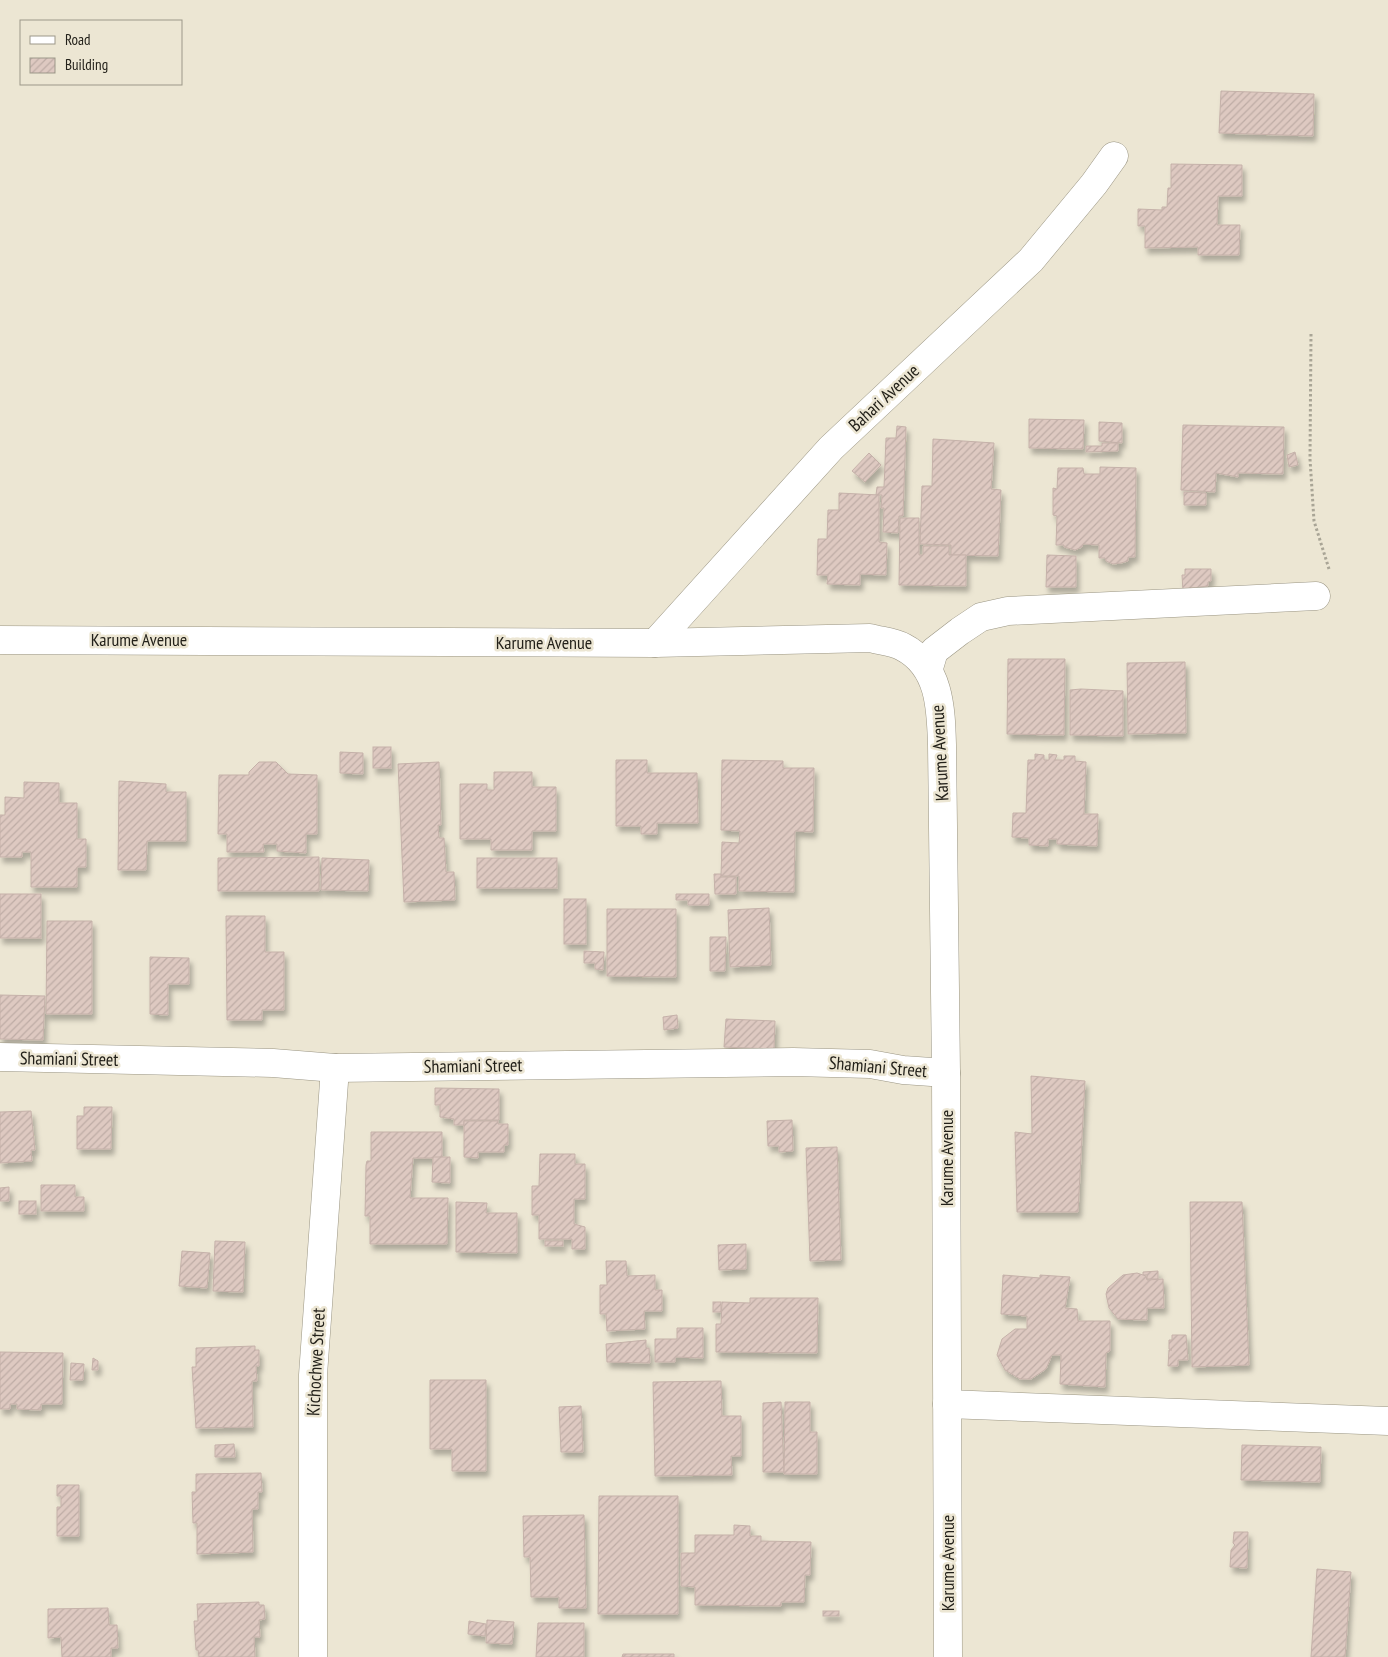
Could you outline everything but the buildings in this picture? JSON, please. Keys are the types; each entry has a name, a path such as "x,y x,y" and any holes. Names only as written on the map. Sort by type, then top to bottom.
{"street":[{"name":"Bahari Avenue","path":"655,643 831,448 1031,260 1094,184 1114,156"},
{"path":"929,668 934,651 960,630 982,617 1008,611 1316,596"},
{"name":"Karume Avenue","path":"0,640 655,643 870,638 904,648 929,668 941,706 946,1073 948,1657"},
{"name":"Shamiani Street","path":"0,1057 273,1063 335,1068 794,1062 870,1064 903,1070 946,1073"},
{"name":"Kichochwe Street","path":"313,1657 314,1375 335,1068"},
{"path":"948,1404 1388,1421"}],"path":[{"path":"1311,334 1310,459 1314,521 1330,570 1316,596"}]}
